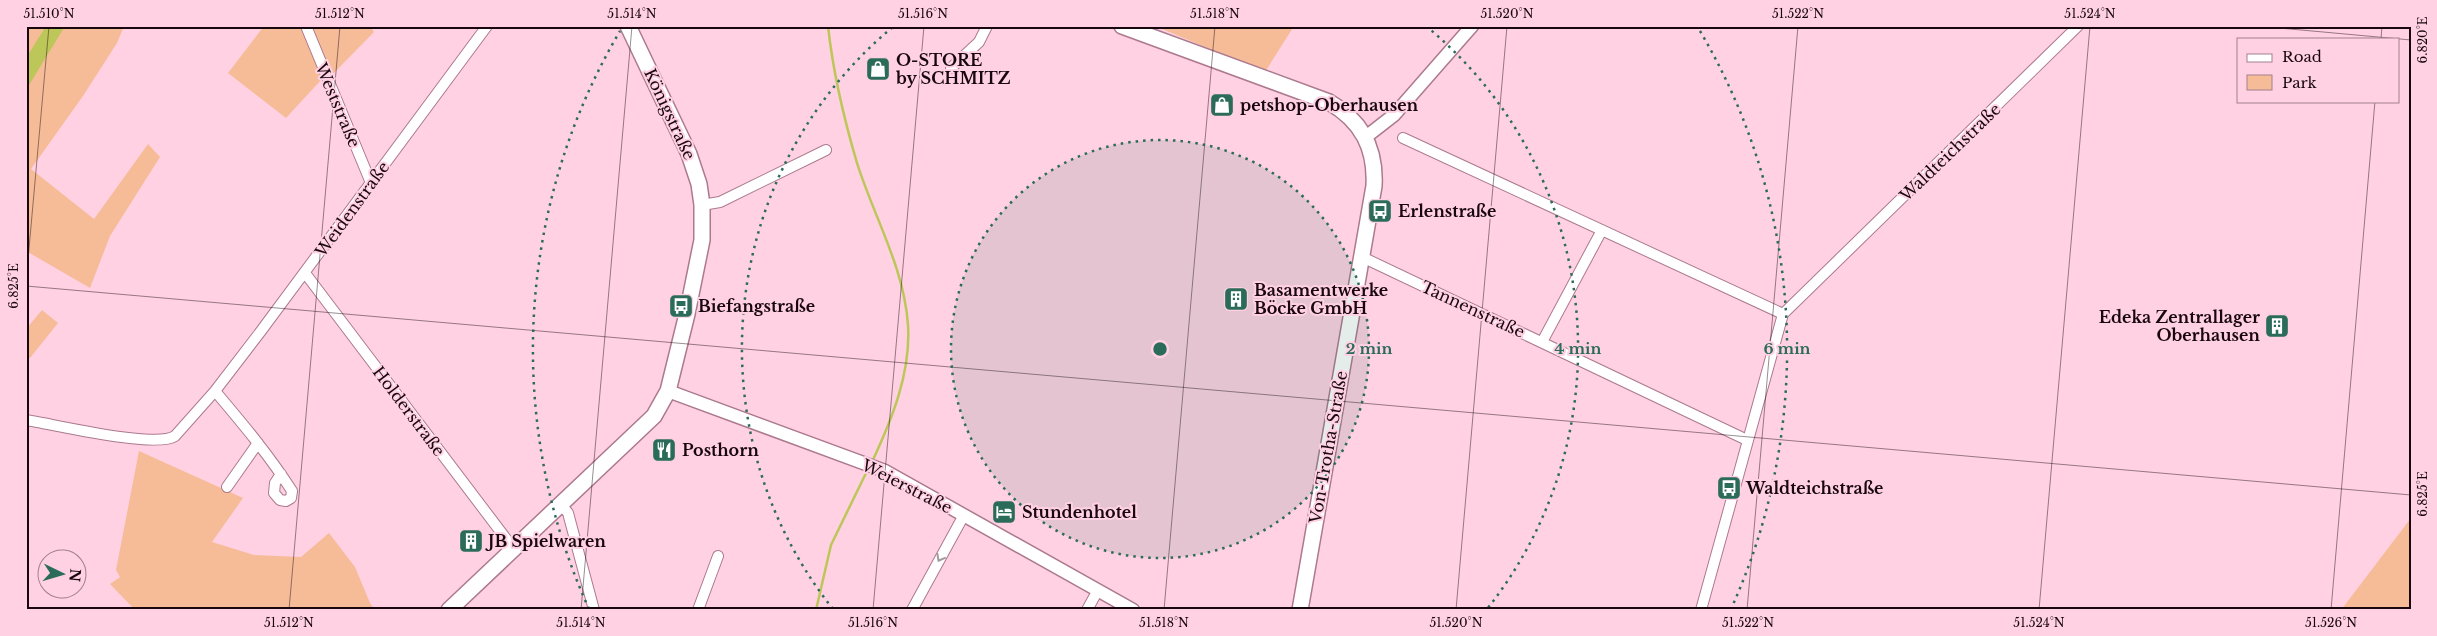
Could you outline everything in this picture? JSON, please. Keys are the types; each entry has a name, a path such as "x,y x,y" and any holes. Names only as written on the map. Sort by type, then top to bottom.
{"main road":[{"name":"Königstraße","path":"628,26 689,154 700,184 702,205"},
{"path":"1122,26 1329,102 1344,112 1367,136"},
{"name":"Von-Trotha-Straße","path":"1300,610 1374,179 1367,136"},
{"path":"449,610 654,416 668,391 699,260 702,205"}],"street":[{"name":"Weststraße","path":"306,26 371,183"},
{"name":"Weidenstraße","path":"26,420 141,440 168,440 182,430 215,391 305,273 487,26"},
{"path":"951,68 979,42 987,26"},
{"path":"1367,136 1394,115 1472,26"},
{"name":"Waldteichstraße","path":"1701,610 1783,314 2078,26"},
{"path":"1403,138 1783,314"},
{"path":"702,205 720,202 826,150"},
{"path":"1542,342 1602,230"},
{"name":"Tannenstraße","path":"1362,257 1747,440"},
{"name":"Holderstraße","path":"305,273 513,548"},
{"path":"215,391 281,474"},
{"name":"Weierstraße","path":"668,391 885,471 1134,610"},
{"path":"227,487 258,443"},
{"path":"561,504 568,513 594,610"},
{"path":"912,610 964,515"},
{"path":"698,610 718,556"},
{"path":"1087,610 1098,590"}],"green space":[{"path":"26,26 124,26 117,43 83,96 31,169 94,219 148,144 160,157 110,236 90,288 26,251"},
{"path":"264,26 302,26 322,79 286,118 228,73"},
{"path":"310,26 370,26 374,32 331,76"},
{"path":"1155,26 1294,26 1265,72"},
{"path":"42,310 58,323 30,358 26,355 26,329"},
{"path":"139,451 243,498 212,542 254,555 301,557 329,533 355,567 370,603 375,610 135,610 110,584 120,577 116,570"},
{"path":"2411,518 2411,610 2341,610"}],"shaded area":[{"path":"46,26 65,26 26,90 26,58"}],"waterway":[{"path":"828,26 836,78 848,130 864,183 895,262 901,283 908,325 906,361 899,395 872,462"},
{"path":"816,610 831,545 868,469"}],"place":[{"name":"O-STORE by SCHMITZ","path":"878,69"},
{"name":"petshop-Oberhausen","path":"1222,105"},
{"name":"Erlenstraße","path":"1380,211"},
{"name":"Basamentwerke Böcke GmbH","path":"1236,299"},
{"name":"Biefangstraße","path":"681,306"},
{"name":"Edeka Zentrallager Oberhausen","path":"2277,326"},
{"name":"Posthorn","path":"664,450"},
{"name":"Waldteichstraße","path":"1729,488"},
{"name":"Stundenhotel","path":"1004,512"},
{"name":"JB Spielwaren","path":"471,541"}]}
